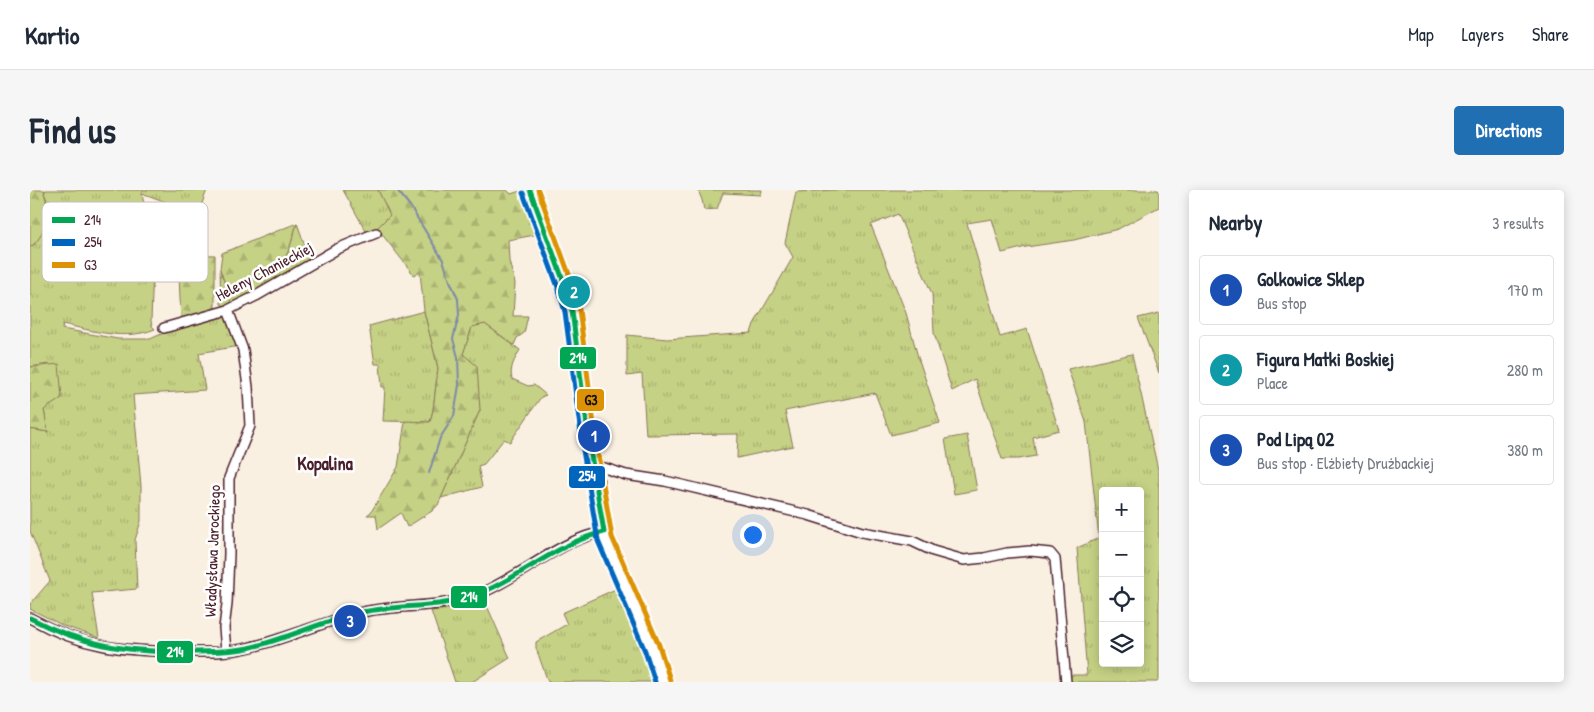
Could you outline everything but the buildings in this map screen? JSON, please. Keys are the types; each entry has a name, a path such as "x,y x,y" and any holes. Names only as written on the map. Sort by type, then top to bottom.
{"street":[{"path":"530,190 566,288 572,310 592,467 608,548 652,648 663,682"},
{"name":"Heleny Chanieckiej","path":"164,328 228,310 256,296 337,248 376,233"},
{"name":"Władysława Jarockiego","path":"226,651 224,628 229,554 229,478 250,426 248,387 243,350 228,310"},
{"path":"592,467 598,466 626,476 665,481 751,500 862,532 912,542 933,551 964,560 984,558 1007,552 1050,554 1054,559 1066,682"},
{"path":"30,618 76,640 114,649 176,652 226,651 259,645 361,613 453,602 471,597 510,578 584,536 604,532"}],"green space":[{"path":"30,190 45,190 46,202 42,202 42,232 30,247"},
{"path":"46,190 207,190 202,202 166,202 142,193 143,202 46,202 44,193"},
{"path":"343,190 378,190 391,215 377,228 367,233"},
{"path":"378,190 507,190 511,194 523,190 540,234 508,240 509,261 515,283 513,316 528,316 524,333 517,338 514,345 485,324 472,327 463,354 477,366 480,410 438,505 407,527 401,513 378,529 376,515 367,515 371,512 398,467 405,421 430,422 438,368 424,311 420,272 414,275 377,228 390,215"},
{"path":"698,190 762,190 761,195 723,193 717,209 704,210"},
{"path":"836,190 1159,190 1159,207 1118,229 1074,240 1026,247 1002,253 992,219 967,223 1000,337 1027,329 1059,430 1033,437 1036,456 1002,459 975,379 952,391 934,333 932,294 898,214 871,225 906,313 918,357 940,423 891,435 875,393 785,411 793,446 737,458 738,434 646,435 642,374 627,376 627,335 667,339 751,333 754,324 793,257 785,243 796,192"},
{"path":"42,218 42,282 152,282 151,321 155,329 144,333 121,335 97,332 63,324 62,329 118,339 150,339 173,329 227,313 239,346 199,353 205,390 133,395 141,486 141,521 135,540 137,589 92,593 99,638 64,626 30,609 30,604 50,581 30,531 30,429 48,432 44,410 49,364 30,367 30,247 35,244"},
{"path":"297,223 310,260 258,293 285,257"},
{"path":"297,223 288,253 258,293 232,305 220,269 222,253"},
{"path":"208,255 215,255 215,311 181,321 179,282 208,282"},
{"path":"220,269 232,305 226,307 221,304"},
{"path":"424,311 438,368 430,422 383,421 385,387 382,387 380,364 375,364 369,326"},
{"path":"1159,313 1159,373 1138,318"},
{"path":"485,324 520,350 512,367 512,379 528,386 534,385 546,395 541,397 510,442 504,439 484,464 478,466 482,487 441,498 480,410 463,354 472,326"},
{"path":"1132,354 1159,474 1159,682 1068,682 1067,675 1087,675 1077,548 1099,538 1086,422 1068,369"},
{"path":"59,364 62,398 44,410 48,432 30,429 30,367"},
{"path":"967,435 977,490 954,494 945,439"},
{"path":"618,588 623,591 647,640 661,682 548,682 536,648 536,642 567,624 562,613"},
{"path":"484,599 510,658 472,682 455,682 431,611 455,608"}],"waterway":[{"path":"397,190 410,206 443,260 458,299 459,315 453,339 458,357 459,385 454,416 440,438 429,473"}],"transit line":[{"name":"214","path":"530,190 566,288 572,311 590,449 604,532"},
{"name":"G3","path":"538,190 573,285 579,309 597,448 612,537 659,645 670,680"},
{"name":"254","path":"523,193 559,290 565,312 583,450 598,541 645,651 655,682"},
{"name":"214","path":"30,618 50,628 87,641 125,649 165,652 218,652 248,648 348,615 465,599 495,587 571,544 604,532"}],"place":[{"name":"Figura Matki Boskiej","path":"574,292"},
{"name":"Golkowice Sklep","path":"594,436"},
{"name":"Pod Lipą 02","path":"350,621"}],"district":[{"name":"Kopalina","path":"325,463"}]}
